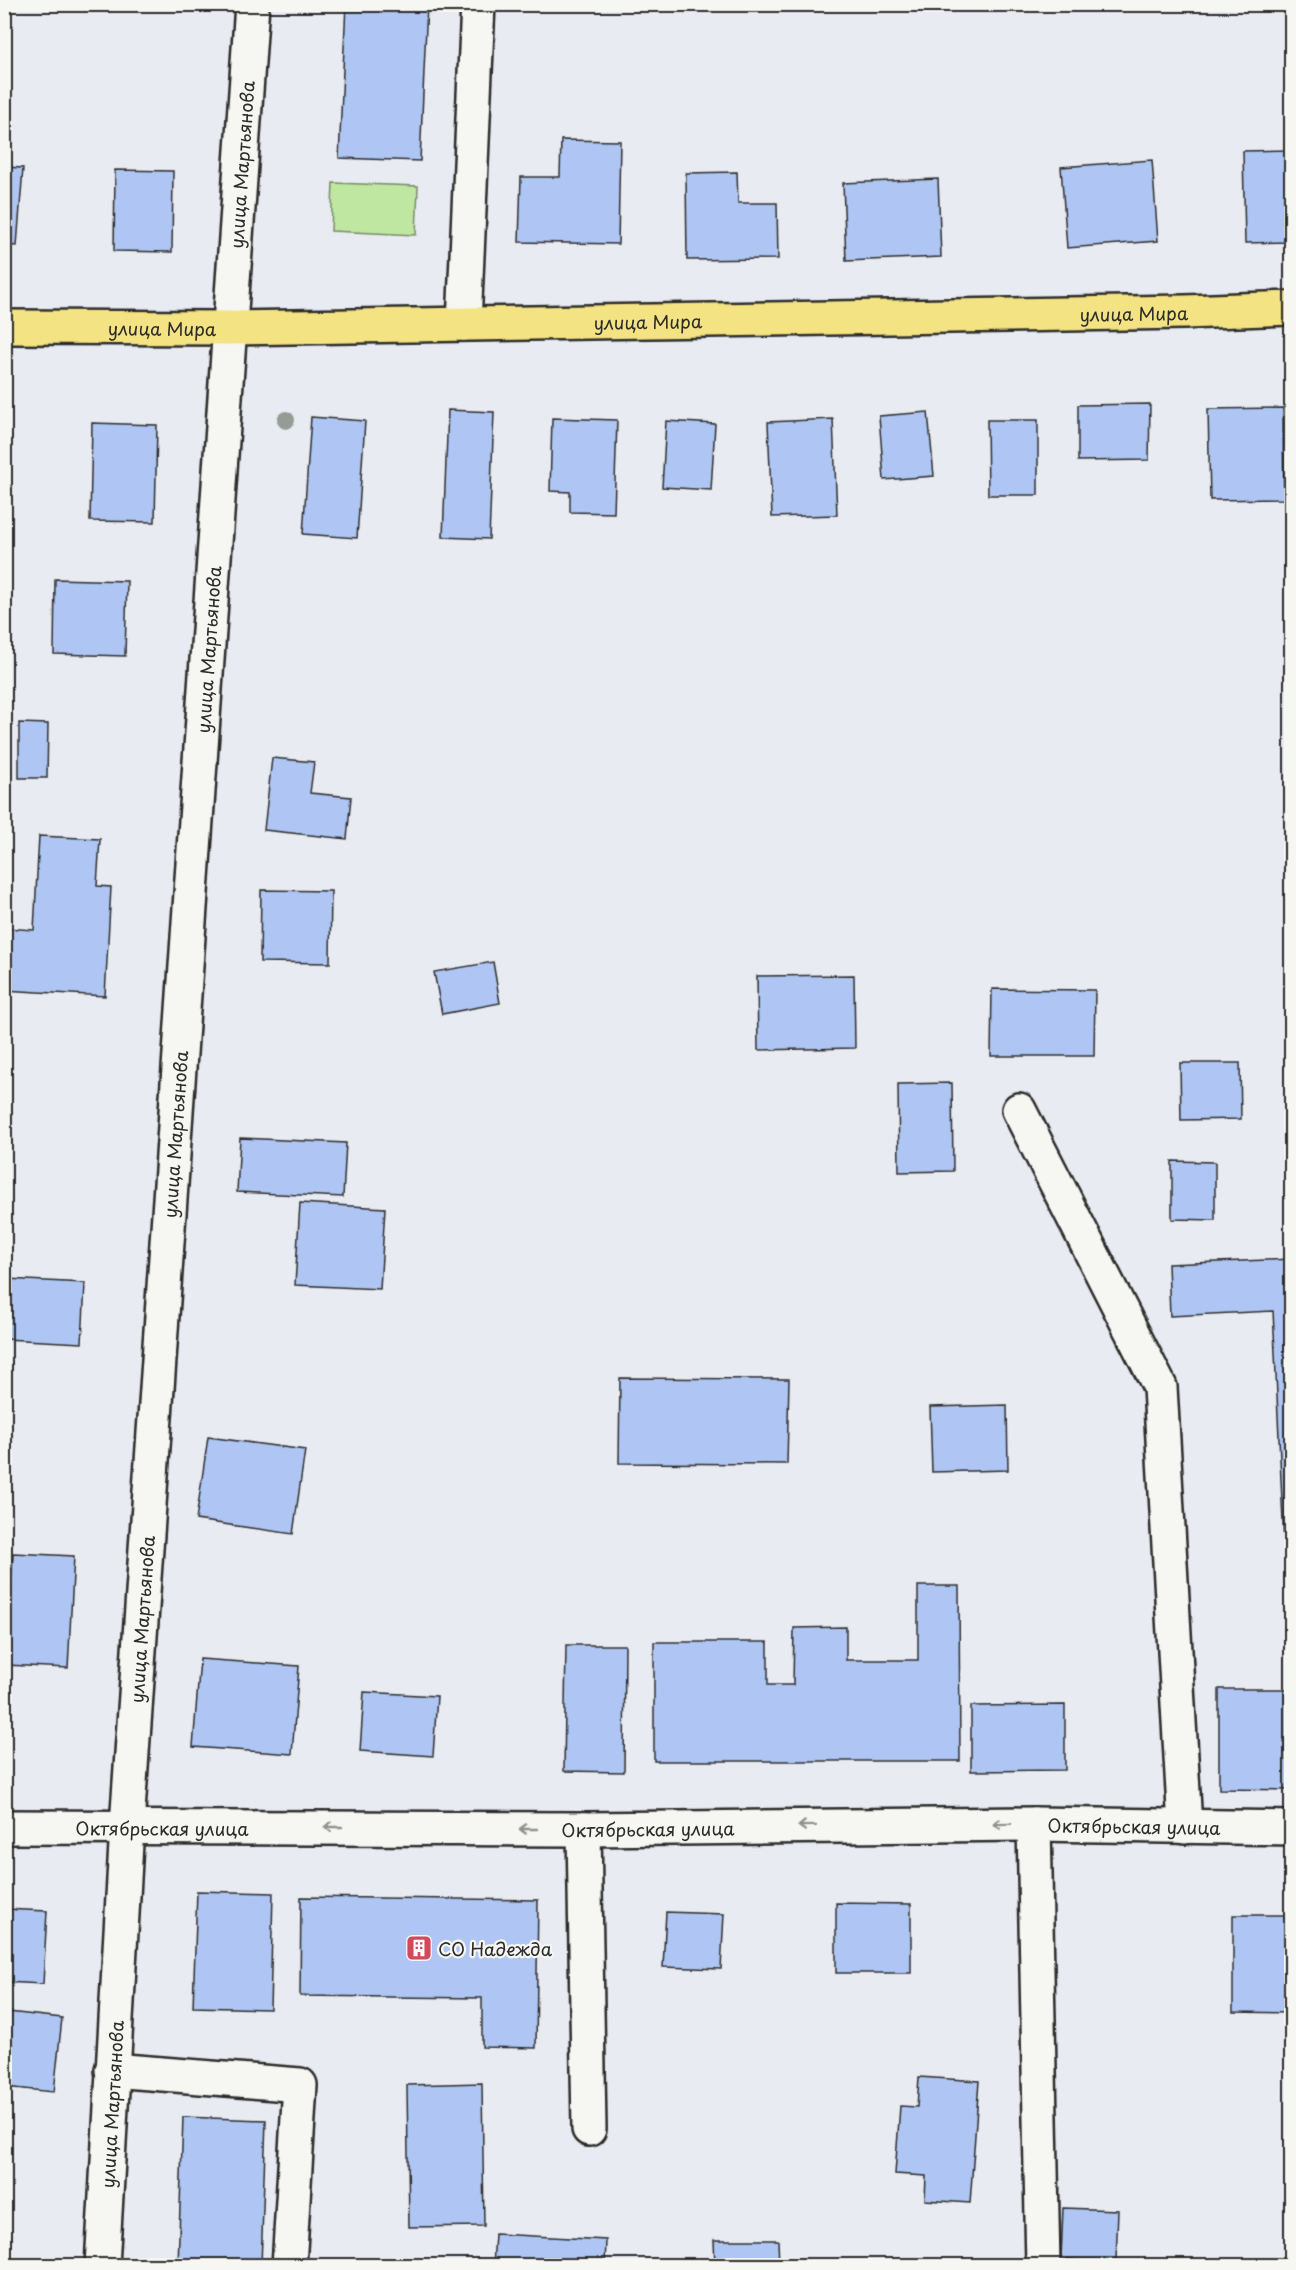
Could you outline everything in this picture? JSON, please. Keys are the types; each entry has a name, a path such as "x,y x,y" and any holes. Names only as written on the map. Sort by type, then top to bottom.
{"main road":[{"name":"улица Мира","path":"4,327 230,328 1292,308"}],"street":[{"name":"улица Мартьянова","path":"102,2265 127,1826 252,4"},
{"path":"464,324 478,4"},
{"path":"1019,1110 1161,1387 1185,1827"},
{"path":"1034,1824 1043,2265"},
{"name":"Октябрьская улица","path":"4,1827 584,1829 1034,1824 1292,1828"},
{"path":"584,1829 589,2130"},
{"path":"112,2070 300,2085 289,2265"}],"green space":[{"path":"333,183 418,186 416,235 331,231"}],"building":[{"path":"346,4 427,4 420,161 339,158"},
{"path":"561,140 620,141 618,244 519,242 521,177 560,177"},
{"path":"1292,150 1292,242 1245,243 1243,151"},
{"path":"1152,160 1158,241 1067,248 1061,167"},
{"path":"4,167 23,168 17,246 4,245"},
{"path":"115,170 173,171 172,252 114,251"},
{"path":"737,172 738,203 777,203 778,259 687,260 686,173"},
{"path":"938,179 941,257 846,261 843,183"},
{"path":"1150,404 1149,460 1078,461 1078,405"},
{"path":"1283,408 1284,499 1210,500 1208,409"},
{"path":"448,410 494,412 489,539 443,537"},
{"path":"928,412 934,476 884,480 879,416"},
{"path":"311,417 365,421 357,538 303,534"},
{"path":"552,418 617,420 614,513 570,512 570,492 550,491"},
{"path":"833,419 837,515 772,517 768,422"},
{"path":"987,420 1038,420 1038,495 988,495"},
{"path":"666,421 715,424 711,490 662,487"},
{"path":"92,423 157,425 155,522 90,521"},
{"path":"1288,576 1292,576 1292,641 1290,641"},
{"path":"55,579 127,581 125,656 54,654"},
{"path":"19,723 48,724 47,778 19,778"},
{"path":"272,758 314,762 310,793 351,797 347,839 264,830"},
{"path":"39,836 100,839 97,886 111,887 105,996 4,990 5,928 34,930"},
{"path":"261,890 331,891 330,963 260,962"},
{"path":"493,962 500,1003 442,1014 434,972"},
{"path":"854,975 855,1048 758,1050 757,976"},
{"path":"992,989 1095,990 1094,1056 991,1056"},
{"path":"1180,1063 1240,1063 1241,1119 1181,1120"},
{"path":"952,1083 953,1171 899,1172 898,1084"},
{"path":"240,1138 346,1143 343,1197 237,1192"},
{"path":"1172,1161 1215,1162 1215,1220 1172,1219"},
{"path":"300,1203 385,1208 380,1289 295,1285"},
{"path":"1292,1259 1292,1564 1285,1564 1273,1311 1170,1316 1168,1264"},
{"path":"6,1279 85,1283 82,1343 4,1339"},
{"path":"620,1378 789,1379 787,1464 619,1463"},
{"path":"1007,1405 1008,1470 932,1472 930,1407"},
{"path":"208,1437 305,1450 293,1534 196,1520"},
{"path":"13,1553 74,1556 68,1668 6,1665"},
{"path":"918,1586 959,1586 960,1761 654,1761 654,1642 768,1642 768,1685 793,1685 794,1628 846,1627 846,1660 918,1660"},
{"path":"566,1645 625,1645 624,1772 564,1771"},
{"path":"200,1659 299,1666 292,1754 193,1747"},
{"path":"1219,1689 1292,1689 1292,1790 1219,1789"},
{"path":"364,1692 437,1696 433,1756 360,1751"},
{"path":"1065,1705 1065,1770 971,1771 971,1706"},
{"path":"197,1891 273,1893 270,2009 193,2007"},
{"name":"СО Надежда","path":"301,1897 538,1900 536,2048 482,2047 482,1998 300,1996"},
{"path":"836,1903 911,1904 911,1973 836,1973"},
{"path":"4,1909 47,1911 43,1984 4,1982"},
{"path":"666,1912 724,1914 721,1969 663,1967"},
{"path":"1233,1915 1292,1915 1292,2013 1233,2012"},
{"path":"8,2012 62,2018 54,2092 4,2087 4,2044"},
{"path":"919,2077 979,2081 970,2203 925,2200 926,2176 895,2174 900,2106 917,2107"},
{"path":"482,2083 484,2226 409,2227 407,2085"},
{"path":"183,2117 266,2120 261,2266 178,2266"},
{"path":"1063,2208 1118,2210 1116,2261 1061,2259"},
{"path":"495,2234 606,2240 605,2266 493,2266"},
{"path":"714,2240 778,2240 779,2266 715,2266"}],"place":[{"name":"СО Надежда","path":"419,1948"}]}
